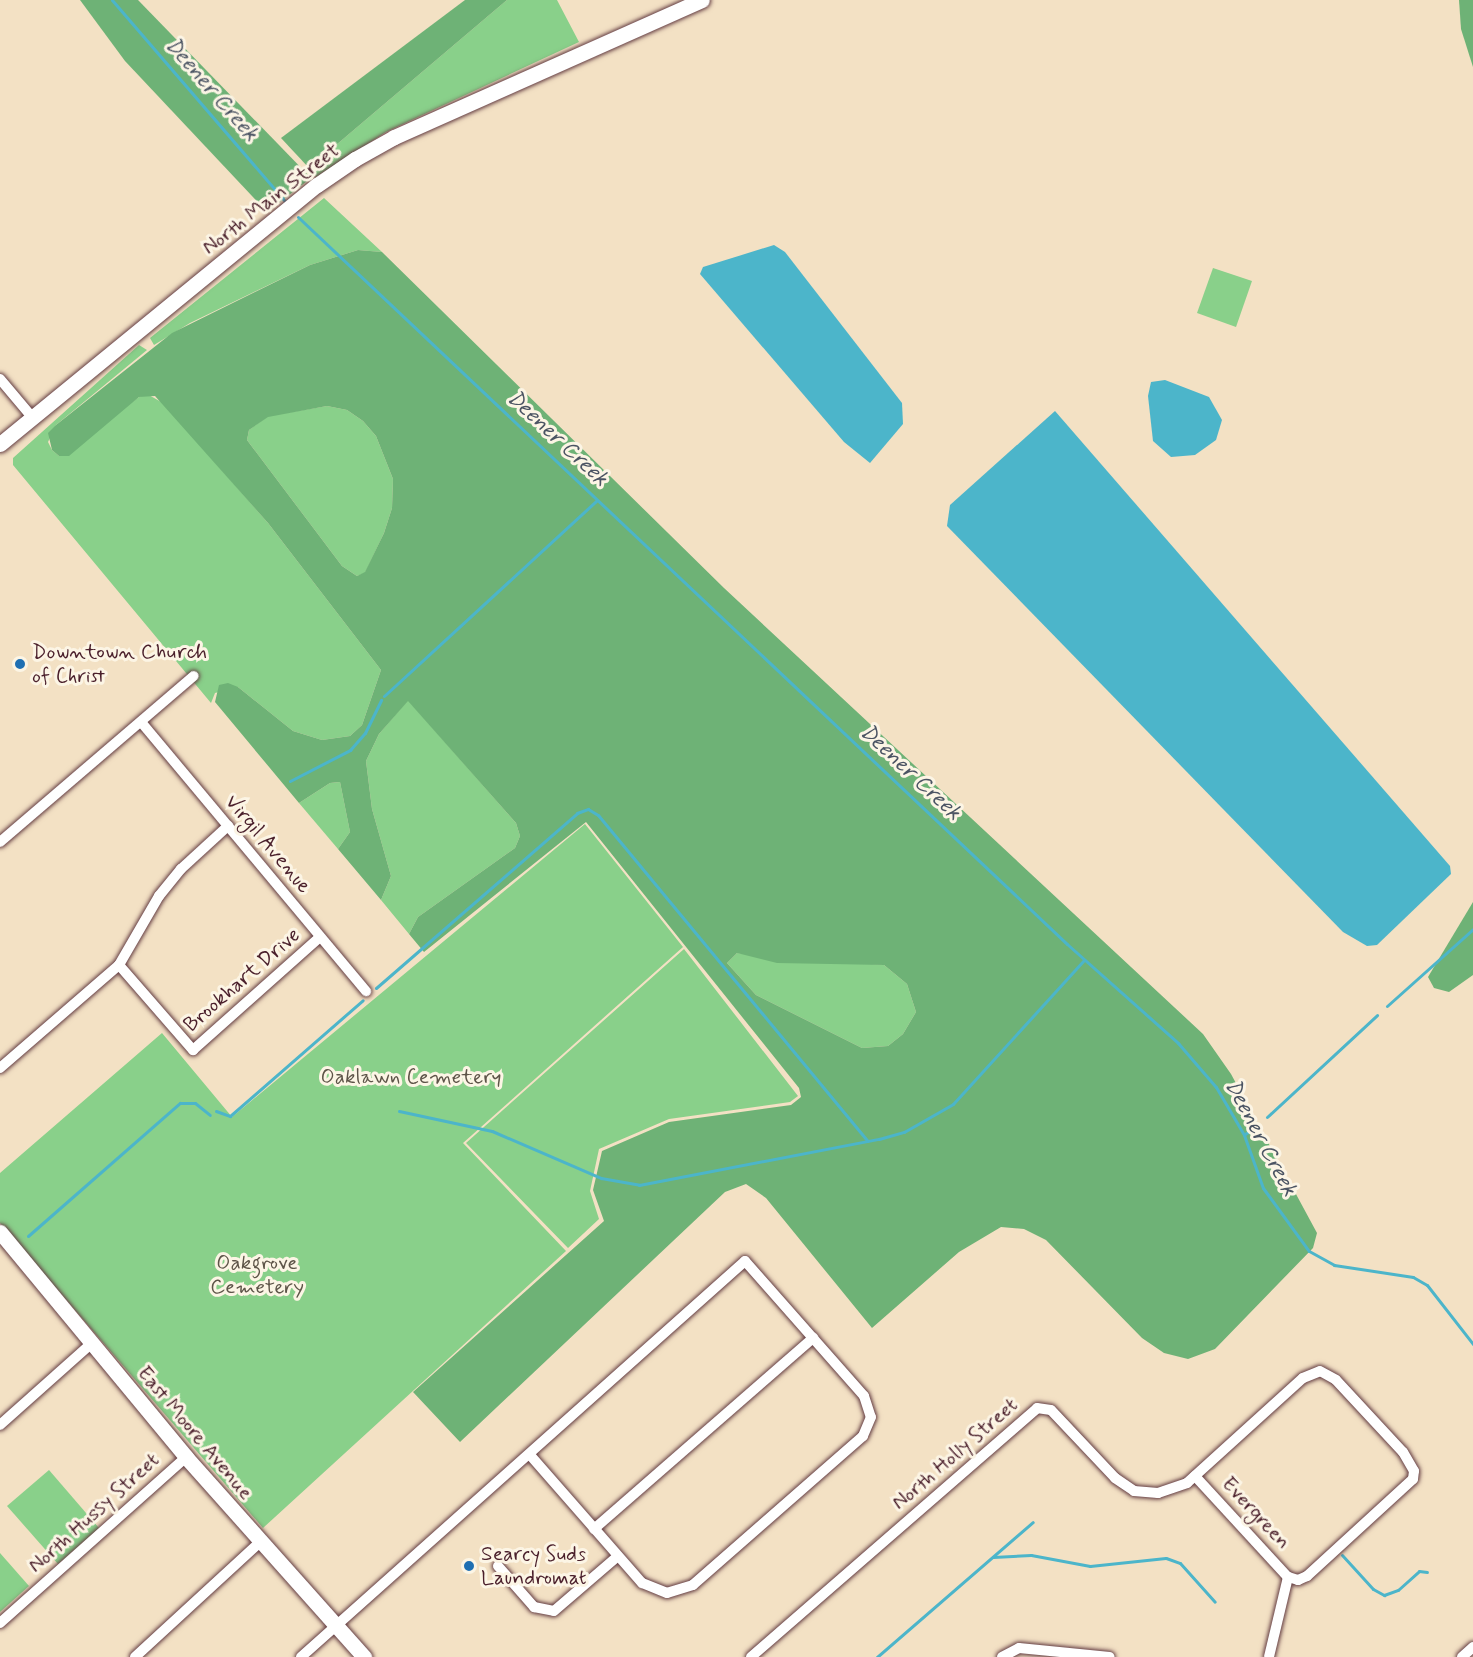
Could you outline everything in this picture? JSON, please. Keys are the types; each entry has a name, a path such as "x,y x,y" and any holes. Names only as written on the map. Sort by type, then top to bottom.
{"street":[{"name":"North Main Street","path":"0,444 318,185 355,159 394,137 702,0"},
{"path":"0,379 32,417"},
{"path":"0,842 194,676"},
{"name":"Virgil Avenue","path":"141,722 366,991"},
{"path":"0,1068 119,965 159,896 182,869 228,826"},
{"name":"Brookhart Drive","path":"119,965 193,1050 320,937"},
{"name":"East Moore Avenue","path":"0,1232 186,1457 364,1657"},
{"path":"301,1657 745,1261 864,1396 871,1417 862,1436 693,1585 667,1593 653,1590 618,1556 529,1454"},
{"path":"594,1529 813,1338"},
{"path":"0,1425 92,1343"},
{"name":"North Holly Street","path":"751,1657 1037,1408 1051,1410 1115,1478 1134,1491 1158,1493 1177,1487 1195,1476 1304,1378 1320,1371 1336,1380 1403,1452 1414,1471 1408,1487 1307,1576 1298,1580 1288,1577"},
{"name":"North Hussy Street","path":"0,1623 186,1457"},
{"name":"Evergreen","path":"1195,1476 1288,1577"},
{"path":"135,1657 261,1541"},
{"path":"498,1566 534,1607 554,1611 618,1556"},
{"path":"1269,1657 1288,1577"},
{"path":"1462,1657 1473,1647"},
{"path":"1002,1657 1019,1648 1110,1657"}],"green space":[{"path":"80,0 138,0 311,178 267,212 125,61"},
{"path":"465,0 507,0 309,168 281,138"},
{"path":"507,0 557,0 579,42 386,132 316,177 309,168"},
{"path":"1459,0 1473,0 1473,67 1461,29"},
{"path":"324,198 382,252 358,250 310,265 190,323 154,345 150,338"},
{"path":"358,250 382,252 724,588 1203,1034 1231,1074 1317,1233 1313,1248 1215,1349 1188,1359 1164,1353 1142,1338 1046,1240 1024,1229 1001,1227 959,1252 872,1328 766,1198 746,1184 725,1192 460,1442 413,1392 604,1221 593,1190 602,1151 669,1122 791,1105 801,1097 799,1088 586,822 424,952 409,934 418,917 515,848 520,836 516,823 408,701 379,734 366,761 372,809 391,876 381,900 338,849 350,832 340,782 330,783 299,803 215,702 219,685 228,683 238,687 293,731 322,740 350,736 362,725 381,670 268,523 155,396 139,397 69,456 59,456 52,450 48,433 56,425 172,333 310,265","holes":["327,406 347,410 363,421 376,436 393,479 392,508 384,533 365,572 357,576 342,566 247,440 249,430 268,417","737,953 777,963 884,965 907,984 916,1012 903,1034 888,1046 862,1048 756,995 727,963"]},
{"path":"1213,268 1252,281 1236,327 1197,313"},
{"path":"139,345 147,350 56,425 48,442 52,450 59,456 139,397 147,394 163,403 268,523 381,670 362,725 350,736 322,740 293,731 238,687 215,693 211,703 13,465 13,458"},
{"path":"327,406 347,410 363,421 376,436 393,479 392,508 384,533 365,573 357,576 342,566 247,440 249,430 268,416"},
{"path":"408,700 516,823 520,836 515,848 418,917 409,934 381,900 391,876 372,809 366,761 379,734"},
{"path":"340,782 350,832 338,849 299,803 330,783"},
{"name":"Oakgrove Cemetery","path":"585,824 683,947 463,1143 566,1251 263,1528 0,1223 0,1173 162,1033 232,1117"},
{"path":"1473,902 1473,975 1449,992 1434,988 1428,977"},
{"path":"684,949 798,1096 790,1102 669,1119 599,1149 590,1191 599,1219 568,1248 466,1143"},
{"path":"737,953 884,965 907,984 916,1012 903,1034 888,1046 862,1048 756,995 727,963"},
{"path":"49,1470 99,1528 58,1564 7,1506"},
{"path":"0,1553 29,1586 0,1612"}],"water":[{"path":"774,245 785,252 902,403 903,424 870,463 844,442 700,274 703,267"},
{"path":"1165,380 1209,397 1222,420 1216,440 1195,455 1171,457 1153,441 1148,396 1151,382"},
{"path":"1055,411 1450,866 1451,874 1377,945 1367,946 1343,932 947,526 950,505"}],"waterway":[{"name":"Deener Creek","path":"112,0 285,201"},
{"name":"Deener Creek","path":"298,217 1067,944 1178,1043 1216,1087 1244,1135 1263,1188 1309,1251 1334,1265 1413,1277 1427,1285 1473,1344"},
{"path":"384,696 597,500"},
{"path":"290,781 350,750 365,733 381,700"},
{"path":"376,988 577,813 588,809 598,815 868,1141"},
{"path":"1387,1006 1473,929"},
{"path":"399,1111 492,1131 601,1178 639,1185 879,1139 904,1132 953,1104 1084,960"},
{"path":"216,1111 230,1116 363,1000"},
{"path":"1267,1117 1377,1015"},
{"path":"28,1236 180,1103 195,1103 210,1115"},
{"path":"1245,1134 1258,1125"},
{"path":"877,1657 1033,1522"},
{"path":"993,1557 1031,1555 1090,1566 1166,1558 1180,1563 1215,1602"},
{"path":"1342,1555 1373,1589 1384,1595 1398,1590 1419,1571 1427,1572"}],"place":[{"name":"Downtown Church of Christ","path":"20,664"},
{"name":"Searcy Suds Laundromat","path":"469,1566"}],"park label":[{"name":"Oaklawn Cemetery","path":"411,1077"}]}
